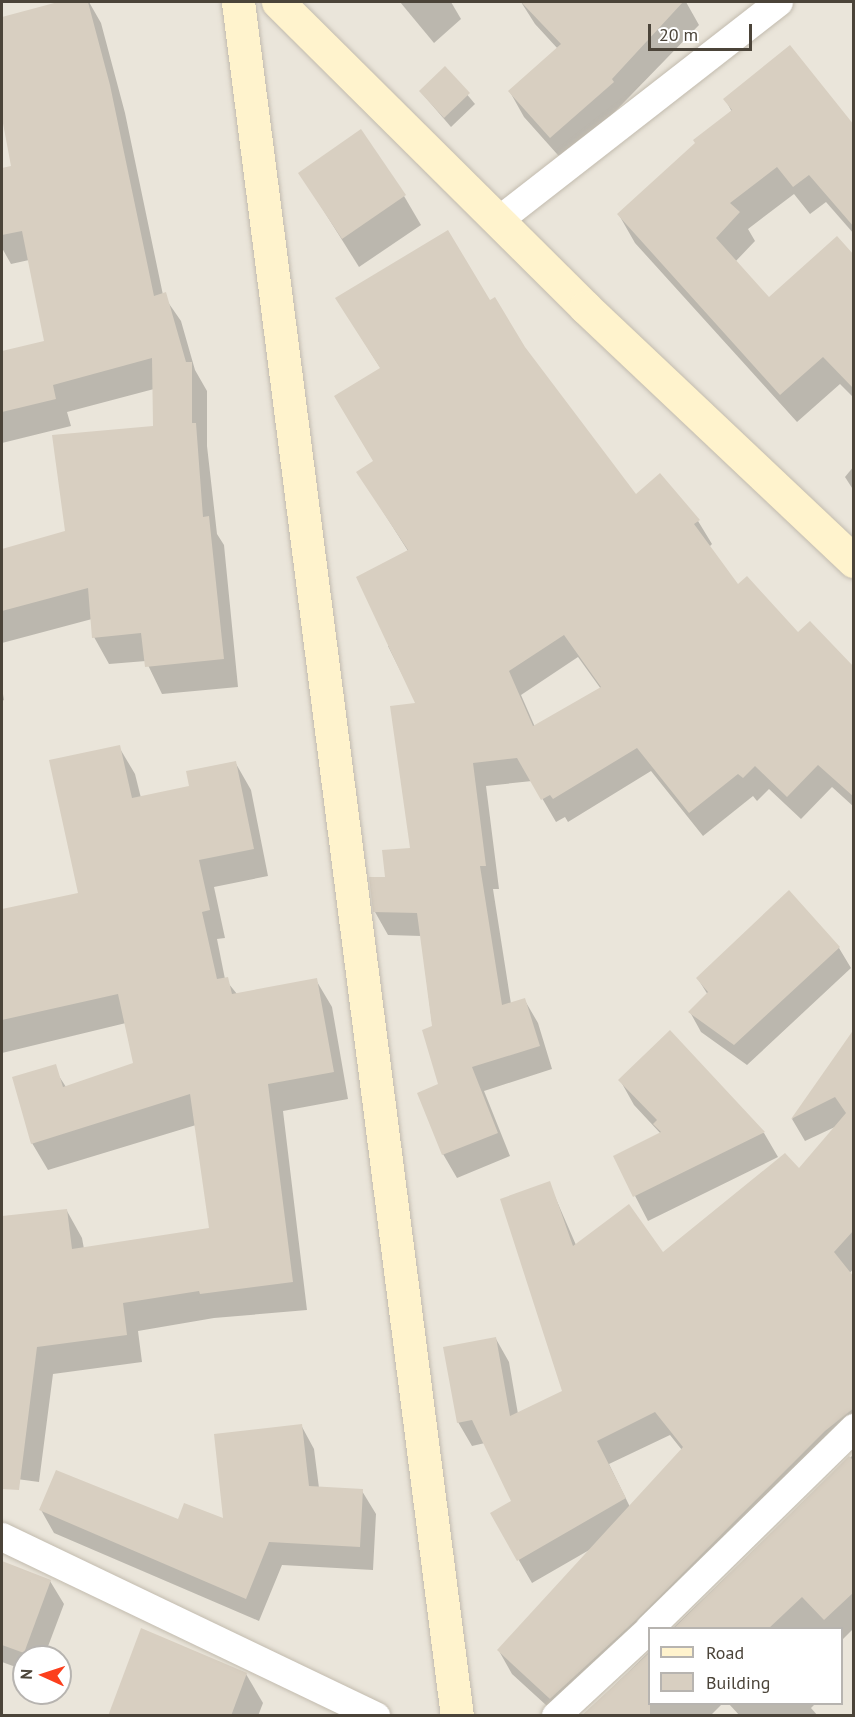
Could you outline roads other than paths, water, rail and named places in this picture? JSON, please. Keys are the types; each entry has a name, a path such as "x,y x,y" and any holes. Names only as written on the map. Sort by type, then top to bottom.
{"main road":[{"path":"238,2 458,1716"},
{"path":"278,2 498,221 854,561"}],"street":[{"path":"498,221 779,2"},
{"path":"652,1627 854,1428"},
{"path":"2,1537 376,1716"},
{"path":"556,1716 648,1631"}]}
